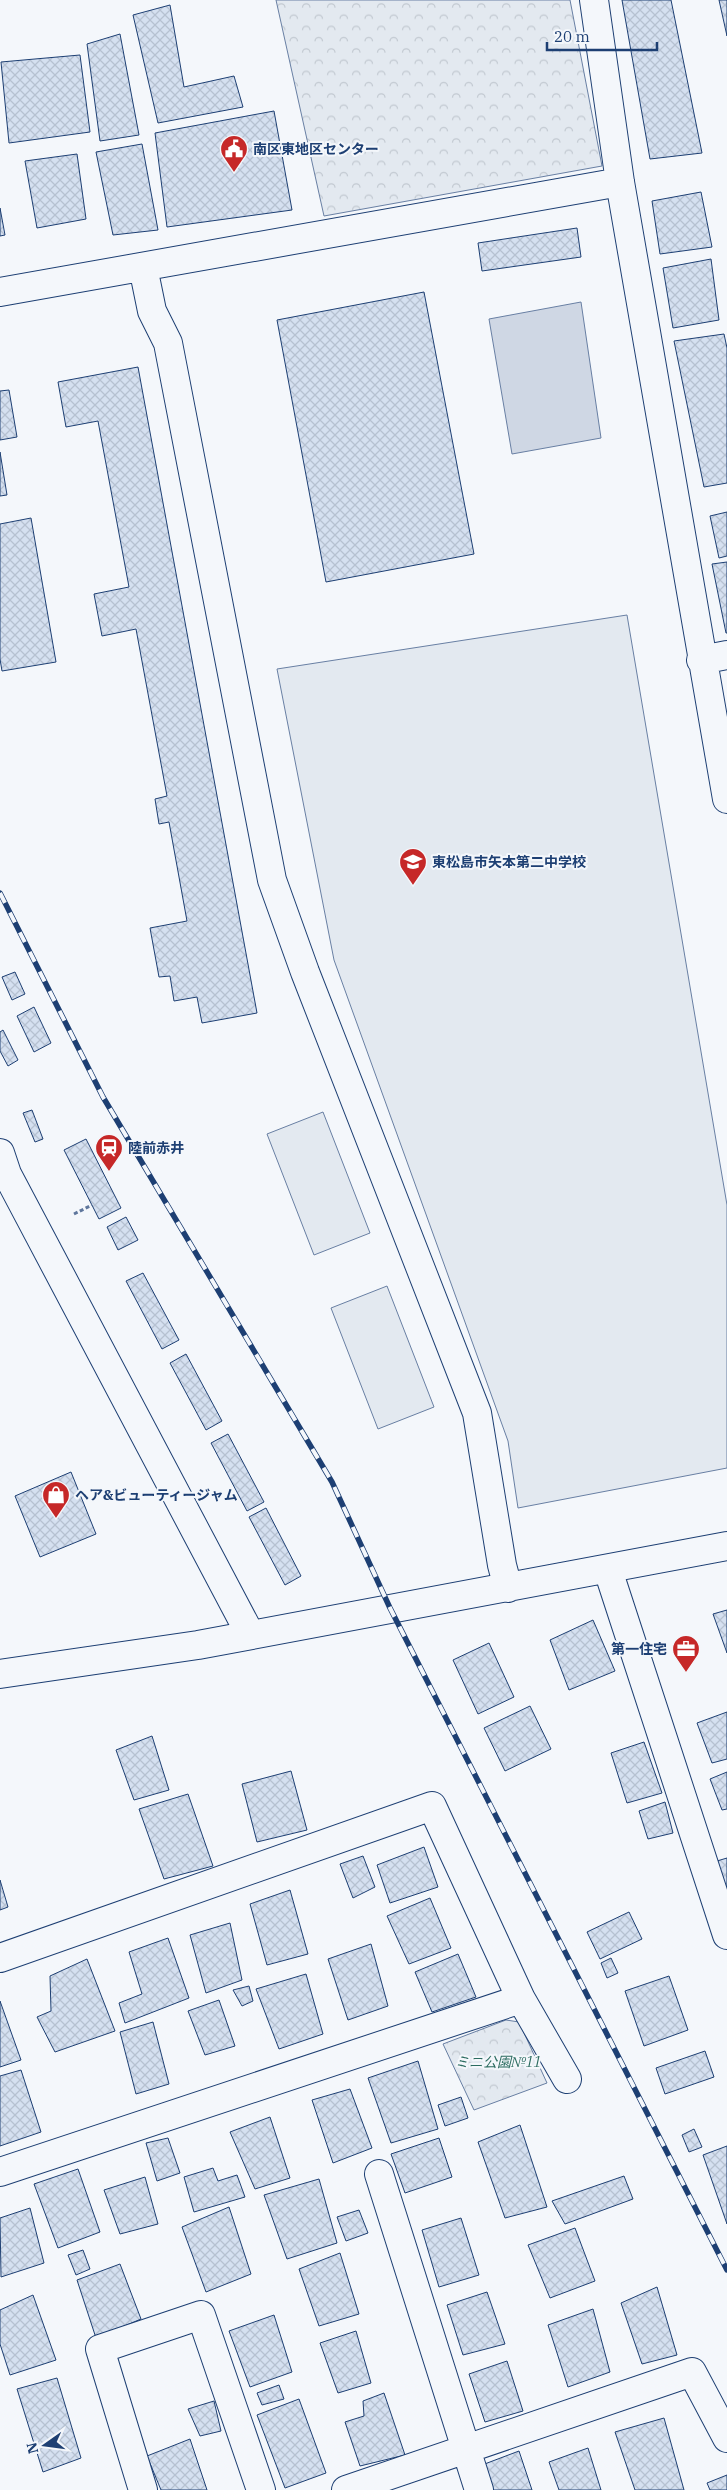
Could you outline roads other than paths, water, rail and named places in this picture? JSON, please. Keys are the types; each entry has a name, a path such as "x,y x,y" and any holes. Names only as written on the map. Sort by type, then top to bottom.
{"street":[{"path":"594,0 620,182 714,657 727,799"},
{"path":"0,292 620,182"},
{"path":"143,266 152,311 168,343 272,880 305,972 477,1413 502,1565 508,1588"},
{"path":"2,1165 250,1634"},
{"path":"0,1674 198,1645 608,1570 727,1546"},
{"path":"608,1570 727,1935"},
{"path":"0,1958 432,1806 521,1999 567,2079"},
{"path":"0,2172 521,1999"},
{"path":"378,2174 479,2490"},
{"path":"143,2490 100,2349 201,2315 261,2490"},
{"path":"346,2490 692,2372 727,2438"}],"railway":[{"path":"0,893 103,1097 332,1482 390,1608 727,2270"}],"place":[{"name":"南区東地区センター","path":"234,173"},
{"name":"東松島市矢本第二中学校","path":"413,886"},
{"name":"陸前赤井","path":"109,1172"},
{"name":"ヘア&ビューティージャム","path":"56,1519"},
{"name":"第一住宅","path":"686,1673"}],"park label":[{"name":"ミニ公園№11","path":"498,2062"}]}
